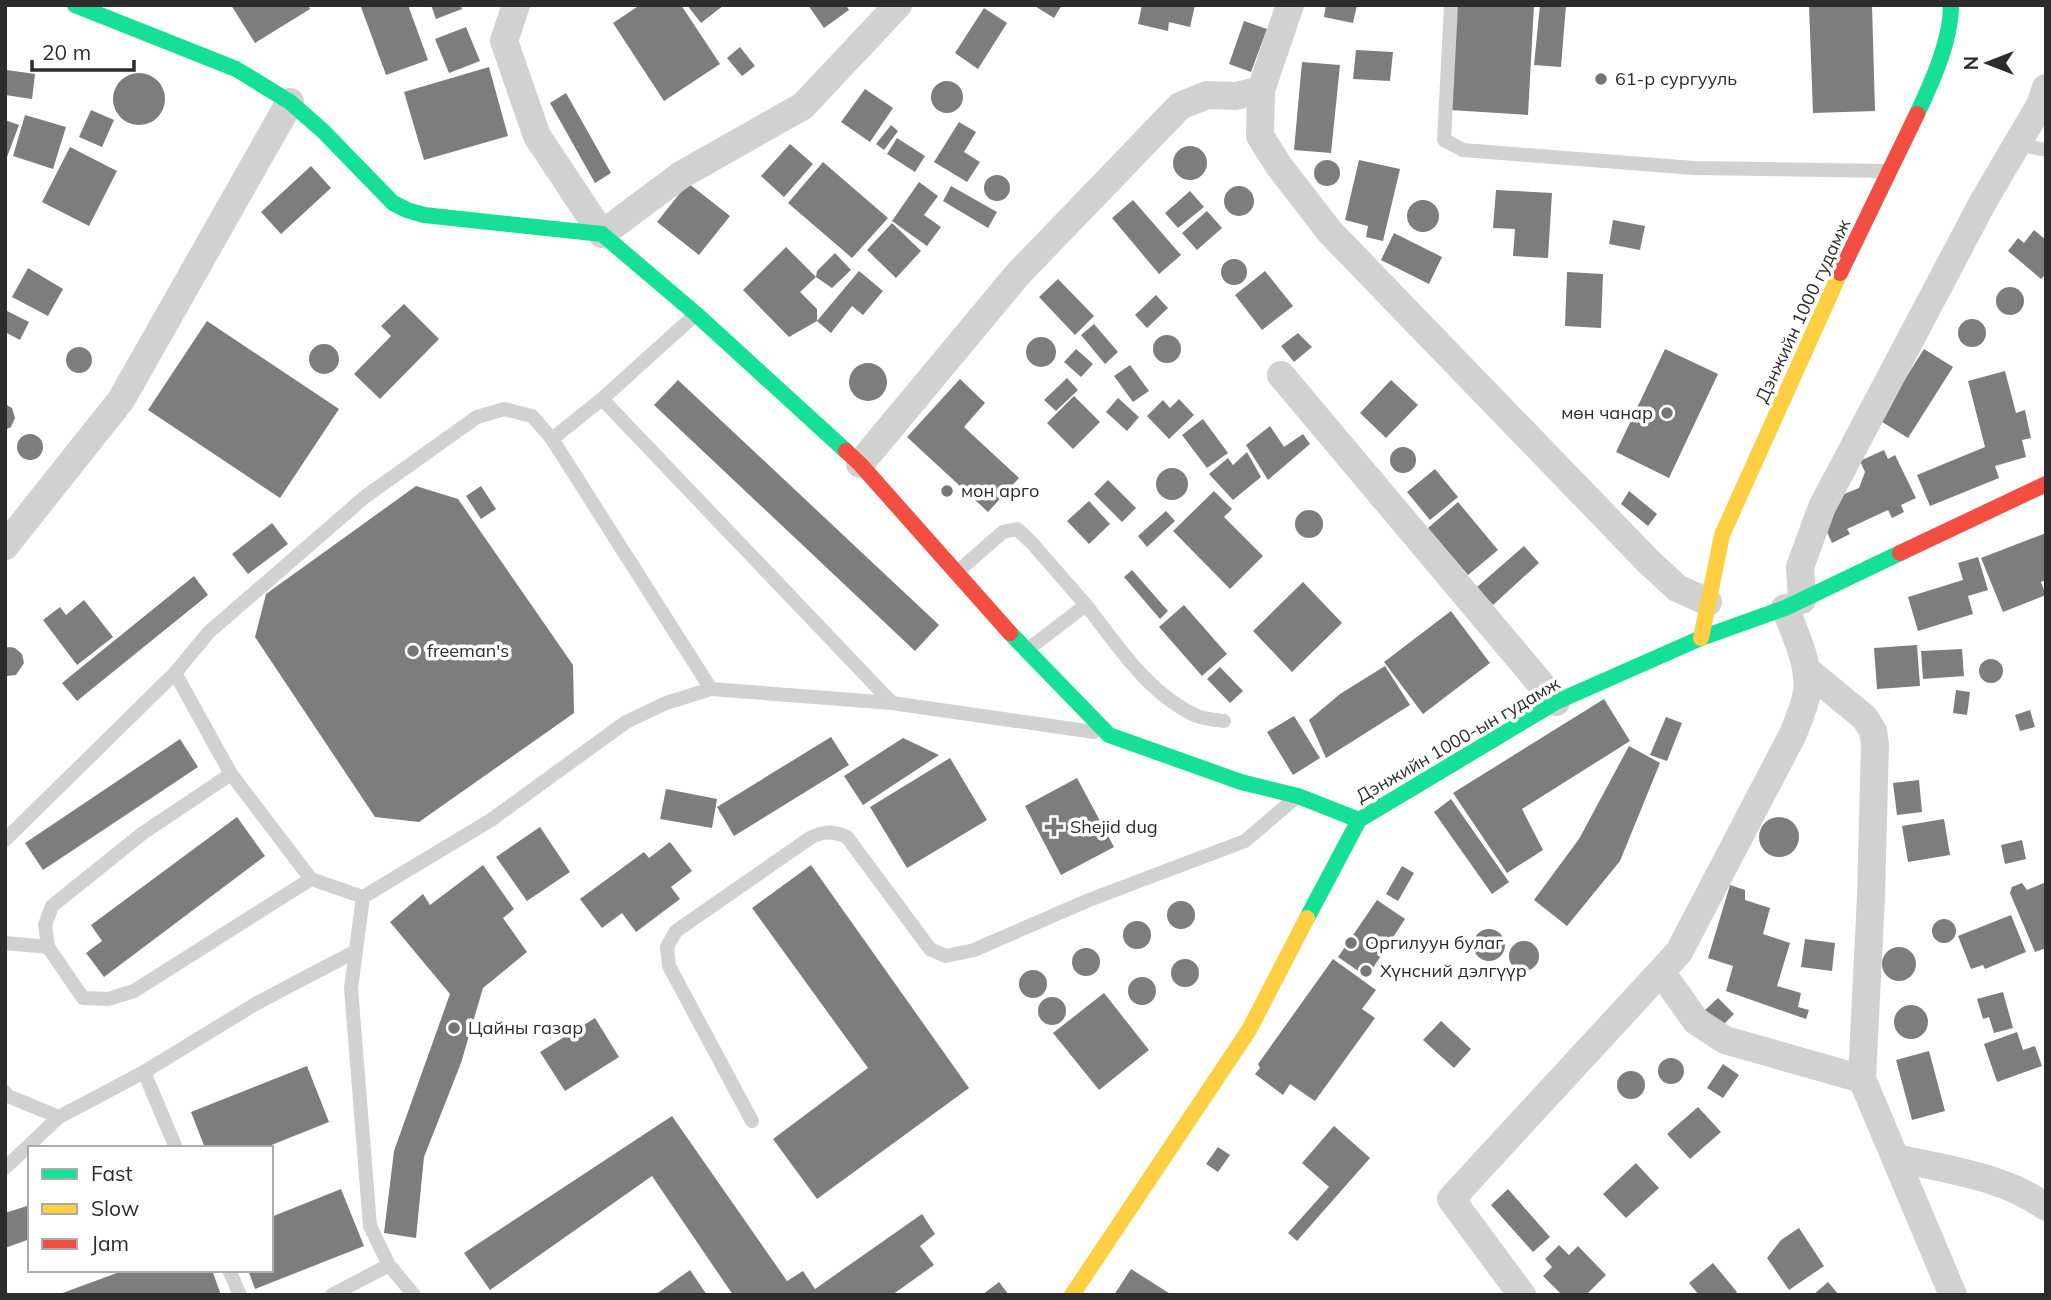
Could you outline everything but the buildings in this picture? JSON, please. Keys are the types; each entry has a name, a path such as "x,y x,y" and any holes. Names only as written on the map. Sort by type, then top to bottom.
{"street":[{"path":"75,5 236,69 290,102 323,131 393,204 424,215 602,234 681,175 803,106 898,5"},
{"path":"516,5 504,41 537,136 602,234 696,314 860,464 1026,651 1109,735 1241,782 1298,796 1359,820"},
{"path":"1290,5 1261,90 1260,136 1279,166 1330,232 1648,561 1677,588 1708,602"},
{"name":"Дэнжийн 1000 гудамж","path":"1701,638 1722,535 1833,286 1891,172 1932,82 1951,22 1951,5"},
{"path":"1522,1295 1451,1199 1679,953 1793,734 1807,694 1808,671 1793,604 1800,567 1822,507 1970,226 2040,105 2046,88"},
{"path":"860,464 1018,274 1180,106 1207,95 1236,96 1261,90"},
{"path":"5,546 121,401 290,102"},
{"path":"1282,375 1556,702"},
{"name":"Дэнжийн 1000-ын гудамж","path":"1072,1295 1249,1030 1359,820 1556,702 1701,638 1793,604 2046,484"},
{"path":"1808,671 1865,719 1873,731 1875,744 1871,896 1863,1079 1953,1295"},
{"path":"1661,972 1696,1021 1724,1040 1863,1079"},
{"path":"1897,1158 1999,1182 2029,1195 2046,1207"}],"lane":[{"path":"1451,5 1444,140 1463,150 1694,168 1891,172"},
{"path":"2017,144 2046,150"},
{"path":"552,439 602,399 696,314"},
{"path":"602,399 892,703"},
{"path":"5,840 175,673 209,632 366,496 477,417 504,409 532,416 552,439 711,690"},
{"path":"956,572 1003,532 1017,529 1086,605 1137,670 1159,693 1199,717 1224,721"},
{"path":"1026,651 1086,605"},
{"path":"175,673 231,774 311,879 363,897"},
{"path":"363,897 491,820 626,722 666,703 711,690 892,703 1109,735"},
{"path":"231,774 143,833 52,906 45,925 48,947 83,998 108,999 134,990 311,879"},
{"path":"752,1121 669,966 667,947 676,931 810,838 820,833 835,832 847,837 930,949 946,956 974,950 1089,901 1245,841 1298,796"},
{"path":"363,897 351,988 370,1226 389,1265 414,1295"},
{"path":"5,943 48,947"},
{"path":"28,1146 59,1117 144,1072 257,1003 356,951"},
{"path":"144,1072 175,1146"},
{"path":"5,1092 8,1096 59,1117"},
{"path":"5,1168 28,1146"},
{"path":"332,1295 389,1265"},
{"path":"230,1272 240,1295"}],"traffic: fast":[{"path":"75,5 236,69 290,102 323,131 393,203 407,210 424,215 602,234 696,314 846,451"},
{"path":"1917,114 1944,47 1951,5"},
{"path":"1307,918 1359,820 1556,702 1701,638 1785,608 1900,553"},
{"path":"1010,633 1109,735 1241,782 1298,796 1359,820"}],"traffic: slow":[{"path":"1701,638 1722,535 1840,273"},
{"path":"1072,1295 1249,1030 1307,918"}],"traffic: jam":[{"path":"1840,273 1917,114"},
{"path":"846,451 1010,633"},
{"path":"1900,553 2046,484"}],"place":[{"name":"61-р сургууль","path":"1601,79"},
{"name":"мөн чанар","path":"1667,413"},
{"name":"мон арго","path":"947,491"},
{"name":"freeman's","path":"413,651"},
{"name":"Shejid dug","path":"1054,827"},
{"name":"Оргилуун булаг","path":"1351,943"},
{"name":"Хүнсний дэлгүүр","path":"1366,971"},
{"name":"Цайны газар","path":"454,1028"}]}
